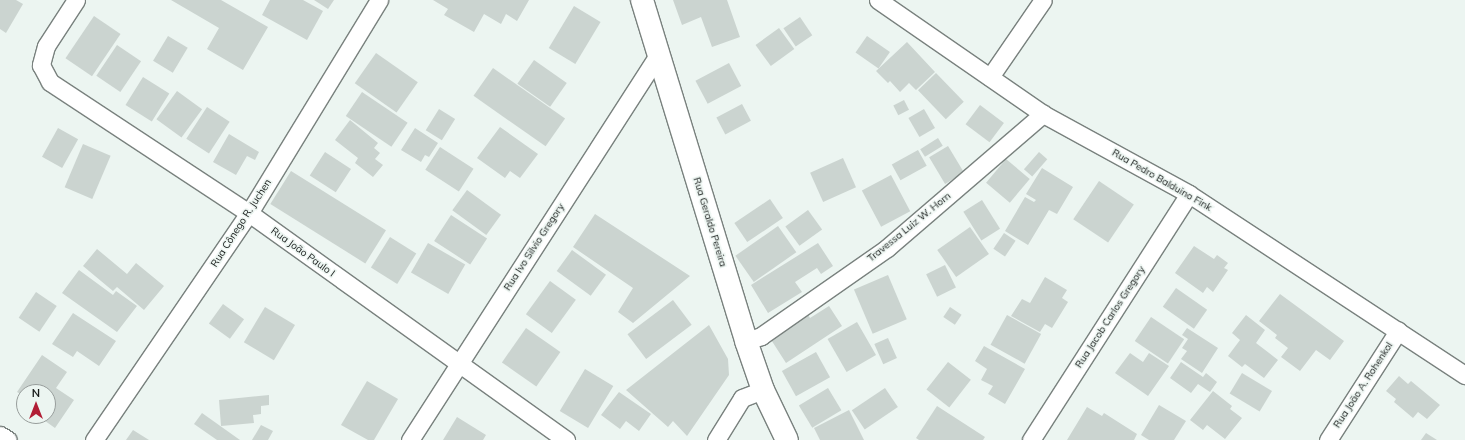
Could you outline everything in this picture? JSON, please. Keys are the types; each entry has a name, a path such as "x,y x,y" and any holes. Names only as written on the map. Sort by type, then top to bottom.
{"main road":[{"name":"Rua Geraldo Pereira","path":"642,0 746,341 763,390 787,440"}],"street":[{"name":"Rua João Paulo I","path":"76,0 46,46 41,65 50,82 248,213 566,440"},
{"name":"Rua Cônego R. Juchen","path":"94,440 248,213 379,0"},
{"name":"Rua Pedro Balduino Fink","path":"878,0 1043,114 1189,194 1465,375"},
{"path":"990,77 1043,0"},
{"name":"Rua Ivo Silvio Gregory","path":"410,440 659,54"},
{"name":"Travessa Luiz W. Horn","path":"746,341 761,336 887,248 1043,114"},
{"name":"Rua Jacob Carlos Gregory","path":"1031,440 1189,194"},
{"name":"Rua João A. Rohenkol","path":"1328,440 1398,331"},
{"path":"716,440 742,398 763,390"},
{"path":"0,435 8,440"}],"building":[{"path":"0,0 16,0 23,4 6,33 0,29"},
{"path":"171,0 221,0 268,27 243,70 207,49 219,28"},
{"path":"270,0 303,0 323,11 307,40 262,15"},
{"path":"314,0 334,0 328,9"},
{"path":"433,0 529,0 517,21 506,14 501,24 484,14 474,32 444,15 448,9"},
{"path":"673,0 727,0 740,37 712,47 701,17 682,25"},
{"path":"574,6 601,22 575,64 549,48"},
{"path":"94,16 121,34 92,76 65,58"},
{"path":"800,17 812,35 796,46 783,28"},
{"path":"779,28 794,49 771,66 756,45"},
{"path":"168,36 188,48 173,73 153,61"},
{"path":"867,36 890,52 878,68 856,52"},
{"path":"907,42 935,72 916,90 909,83 900,92 890,81 888,83 876,71"},
{"path":"117,45 141,61 120,92 96,76"},
{"path":"376,53 418,82 397,113 355,83"},
{"path":"534,60 567,83 550,107 517,84"},
{"path":"729,63 741,86 708,104 695,81"},
{"path":"493,68 565,118 546,146 473,96"},
{"path":"936,73 964,102 946,119 918,90"},
{"path":"143,77 169,93 152,121 126,105"},
{"path":"177,91 202,109 182,138 156,119"},
{"path":"362,92 408,123 391,147 346,116"},
{"path":"904,100 909,110 898,115 893,105"},
{"path":"742,104 751,121 725,134 716,118"},
{"path":"980,105 1004,123 990,142 966,124"},
{"path":"207,107 230,122 209,154 186,139"},
{"path":"439,109 455,119 442,140 426,130"},
{"path":"924,109 935,128 919,137 908,118"},
{"path":"350,120 378,143 374,148 380,153 375,159 383,165 373,177 355,163 358,158 335,140"},
{"path":"500,127 538,154 520,178 510,171 505,178 477,158"},
{"path":"58,128 78,139 62,168 42,157"},
{"path":"415,128 438,143 429,157 425,155 421,162 401,150"},
{"path":"229,134 259,152 255,160 247,156 236,175 213,162"},
{"path":"938,138 943,146 925,157 920,149"},
{"path":"83,144 111,156 92,199 65,187"},
{"path":"948,146 964,173 945,184 929,157"},
{"path":"440,147 474,169 459,191 425,170"},
{"path":"918,150 927,166 900,180 892,165"},
{"path":"325,152 351,169 336,192 310,175"},
{"path":"1039,152 1047,159 1032,177 1024,169"},
{"path":"843,158 856,187 823,202 810,173"},
{"path":"1006,159 1030,179 1010,203 986,183"},
{"path":"1042,168 1073,187 1057,214 1049,210 1028,245 1005,231 1025,197 1034,202 1036,200 1026,194"},
{"path":"291,171 386,230 365,263 270,204"},
{"path":"891,175 910,211 881,227 862,190"},
{"path":"1099,181 1134,204 1108,243 1073,219"},
{"path":"467,190 501,215 486,235 452,210"},
{"path":"770,199 783,218 747,242 734,223"},
{"path":"982,200 1000,229 981,240 963,212"},
{"path":"808,210 822,229 799,246 785,226"},
{"path":"595,214 690,276 633,323 618,312 633,288 573,247"},
{"path":"451,215 487,238 470,264 434,241"},
{"path":"778,226 796,252 754,282 735,256"},
{"path":"970,227 989,254 956,277 937,250"},
{"path":"1004,233 1016,241 1005,257 993,249"},
{"path":"390,237 416,253 397,284 371,268"},
{"path":"428,243 465,264 448,294 411,272"},
{"path":"818,243 833,266 821,274 817,268 795,282 802,292 768,313 751,285"},
{"path":"1194,246 1214,259 1217,255 1228,263 1224,268 1228,270 1213,292 1207,287 1203,293 1175,273"},
{"path":"97,249 127,274 136,263 164,286 144,310 117,287 113,291 83,266"},
{"path":"572,250 606,275 591,296 557,271"},
{"path":"945,265 956,287 937,297 926,274"},
{"path":"79,270 113,295 116,291 137,306 117,332 62,293"},
{"path":"888,275 907,319 873,334 854,289"},
{"path":"1045,277 1067,290 1062,298 1068,302 1052,328 1045,324 1040,332 1011,316 1022,299 1030,303"},
{"path":"550,281 576,300 552,333 526,314"},
{"path":"1176,288 1207,310 1194,329 1163,307"},
{"path":"36,292 57,306 39,332 19,318"},
{"path":"1280,294 1344,341 1330,360 1316,350 1300,371 1281,357 1288,348 1275,338 1277,335 1259,321"},
{"path":"673,300 692,325 646,359 627,334"},
{"path":"223,304 244,319 230,339 209,323"},
{"path":"829,306 842,326 786,363 768,335 805,310 810,318"},
{"path":"265,307 295,325 274,360 244,342"},
{"path":"950,307 962,315 955,325 943,317"},
{"path":"73,313 116,341 99,366 77,351 73,357 52,344"},
{"path":"1007,315 1041,334 1025,364 991,345"},
{"path":"1246,315 1265,330 1256,343 1278,360 1264,378 1245,364 1242,367 1228,356 1240,340 1232,333"},
{"path":"1151,317 1184,339 1168,363 1135,341"},
{"path":"857,322 876,355 847,372 828,339"},
{"path":"709,325 728,359 729,375 687,436 673,421 668,427 626,390"},
{"path":"526,328 560,352 536,386 502,362"},
{"path":"1187,328 1218,348 1202,373 1181,359 1187,351 1182,348 1188,339 1182,335"},
{"path":"888,338 897,358 883,364 874,344"},
{"path":"984,346 1025,369 1005,404 988,394 993,386 981,380 987,369 975,361"},
{"path":"816,352 830,377 796,396 782,371"},
{"path":"1130,353 1143,362 1149,353 1169,366 1148,396 1115,373"},
{"path":"42,355 67,372 56,388 56,384 22,384"},
{"path":"948,362 971,380 949,407 926,390"},
{"path":"1181,362 1203,377 1206,373 1217,382 1210,392 1198,384 1191,393 1170,378"},
{"path":"585,369 613,386 588,428 560,411"},
{"path":"1242,373 1272,391 1260,412 1230,394"},
{"path":"1399,376 1408,384 1411,381 1440,405 1427,419 1418,412 1413,418 1394,402 1396,399 1386,391"},
{"path":"367,381 398,399 374,440 368,440 341,425"},
{"path":"56,388 74,400 55,428 49,424 56,424"},
{"path":"828,388 841,410 812,428 799,406"},
{"path":"885,388 898,407 865,429 852,410"},
{"path":"1213,391 1232,406 1230,409 1242,418 1225,439 1207,425 1203,430 1190,420"},
{"path":"619,392 651,414 639,431 626,421 620,429 601,415"},
{"path":"269,395 269,405 261,406 261,414 253,415 254,423 221,426 219,400"},
{"path":"1159,405 1186,421 1174,440 1149,440 1141,435"},
{"path":"937,406 985,437 983,440 919,440 916,438"},
{"path":"1087,407 1102,416 1104,413 1137,434 1134,440 1067,440"},
{"path":"849,410 864,440 820,440 814,428"},
{"path":"202,413 240,440 217,440 194,424"},
{"path":"457,417 486,435 483,440 443,440"},
{"path":"261,425 273,431 268,440 252,440"},
{"path":"133,430 149,440 126,440"},
{"path":"1426,433 1437,440 1421,440"}]}
